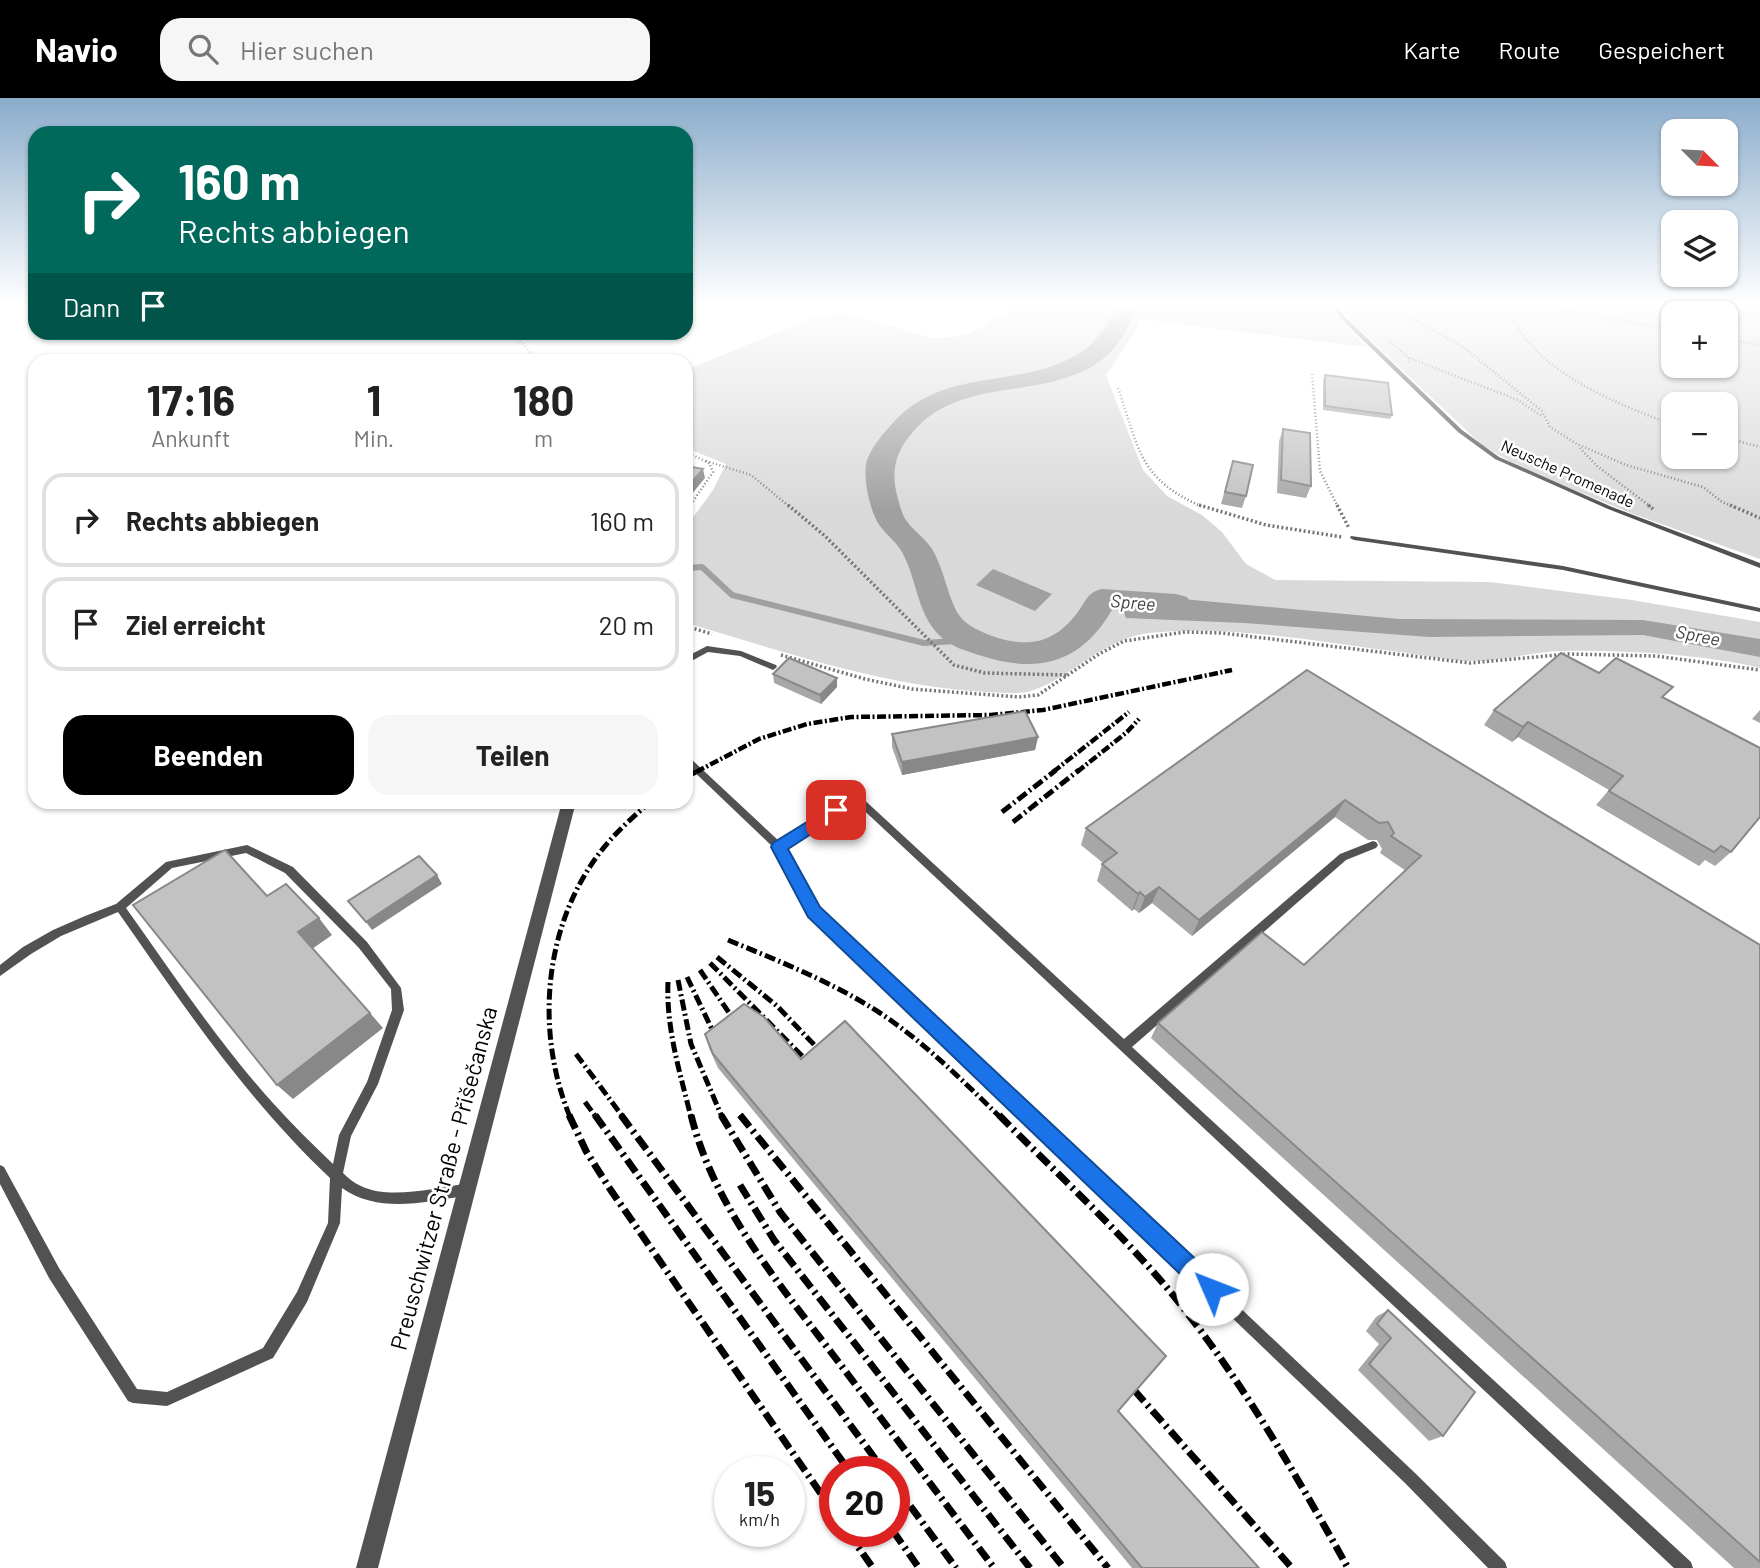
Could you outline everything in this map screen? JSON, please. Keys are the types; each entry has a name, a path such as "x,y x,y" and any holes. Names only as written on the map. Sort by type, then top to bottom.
{"street":[{"name":"Preuschwitzer Straße - Přišečanska","path":"367,1568 567,809"}],"lane":[{"name":"Neusche Promenade","path":"1401,373 1479,447 1517,468 1760,566"},
{"path":"1354,538 1563,568 1760,610"},
{"path":"693,657 707,649 741,654 773,667"},
{"path":"693,766 779,847 814,912 1410,1478 1499,1568"},
{"path":"779,847 856,797 1685,1568"},
{"path":"1124,1047 1343,858 1373,845"},
{"path":"0,971 13,960 84,919 120,907 169,865 247,849 289,870 363,945 396,988 398,1010 372,1084 345,1135 336,1176 334,1223 302,1297 268,1353 167,1399 133,1396 54,1273 0,1171"},
{"path":"120,907 192,1009 293,1135 336,1176 362,1194 394,1198 465,1190"}],"path":[{"path":"1447,373 1518,400 1544,418"},
{"path":"1495,373 1542,411 1550,427 1577,444 1626,465 1703,487 1721,502 1760,518"},
{"path":"1568,373 1591,389 1661,421"},
{"path":"1312,374 1320,471 1354,538"},
{"path":"1118,388 1148,470 1181,497 1210,511 1234,517 1354,538"},
{"path":"1738,441 1760,447"},
{"path":"1577,444 1597,466 1660,514"},
{"path":"693,455 751,475 825,536 954,665 985,673 1068,675"},
{"path":"693,501 712,472 706,461"},
{"path":"693,628 722,637"},
{"path":"773,652 865,679 925,690 1028,696 1038,695 1099,653 1124,641 1185,632 1222,633 1469,663 1568,654 1656,656 1760,670"}],"shaded area":[{"path":"693,373 1108,373 1106,375 1143,470 1167,496 1202,515 1222,532 1246,564 1275,580 1490,582 1632,600 1760,622 1760,668 1688,656 1610,651 1562,651 1468,661 1278,636 1181,631 1130,637 1031,691 972,691 889,679 808,659 693,625 693,517 713,490 726,464 693,451"},
{"path":"1405,373 1661,373 1661,378 1738,378 1738,373 1760,373 1760,559 1633,514 1521,468 1482,445"}],"water":[{"path":"993,569 1052,594 1035,611 976,585"},
{"path":"1117,593 1399,619 1643,620 1760,639 1760,657 1643,635 1429,637 1244,623 1126,618"}],"building":[{"path":"1325,375 1388,383 1392,415 1325,406"},
{"path":"1283,429 1310,433 1311,486 1281,480"},
{"path":"1233,461 1253,465 1246,496 1225,492"},
{"path":"693,467 703,469 693,481"},
{"path":"1561,653 1599,673 1616,658 1673,687 1662,697 1760,748 1760,817 1731,852 1721,846 1714,852 1609,791 1623,776 1528,722 1523,727 1494,710"},
{"path":"789,658 837,678 820,695 773,674"},
{"path":"1307,670 1760,945 1760,1562 1158,1023 1262,932 1304,965 1421,856 1391,836 1394,833 1388,822 1379,823 1345,800 1199,920 1159,887 1145,897 1102,864 1117,853 1086,828"},
{"path":"1025,711 1038,737 902,762 892,734"},
{"path":"225,850 267,896 286,884 319,918 298,932 370,1013 277,1085 133,905"},
{"path":"419,856 437,875 366,922 348,901"},
{"path":"744,1004 764,1017 801,1059 845,1021 1166,1356 1118,1411 1259,1568 1142,1568 713,1054 705,1034"},
{"path":"1388,1310 1475,1392 1443,1436 1369,1364 1391,1338 1377,1324"}],"waterway":[{"name":"Spree","path":"1053,373 946,396 916,412 892,440 880,463 888,516 918,552 942,617 955,632 975,642 1005,651 1039,653 1068,642 1080,631 1102,599 1176,604"},
{"path":"693,568 702,567 732,595 924,643 971,640"}],"railway":[{"path":"696,772 759,739 807,724 851,717 991,715 1043,710 1232,670"},
{"path":"1053,772 1129,712"},
{"path":"1077,772 1139,719"},
{"path":"696,772 700,770"},
{"path":"1002,812 1056,770"},
{"path":"1013,822 1079,770"},
{"path":"570,1117 559,1084 549,1015 556,946 567,912 582,880 606,844 642,809"},
{"path":"728,940 788,965 865,1003 929,1051 1000,1117"},
{"path":"717,957 777,1006 824,1055"},
{"path":"710,963 812,1066"},
{"path":"700,970 738,1026"},
{"path":"687,977 718,1042"},
{"path":"678,980 691,1044 721,1116"},
{"path":"668,982 671,1033 691,1117"},
{"path":"576,1054 623,1117"},
{"path":"585,1102 596,1117"},
{"path":"569,1115 586,1151 610,1189 819,1491"},
{"path":"595,1115 839,1456"},
{"path":"621,1115 873,1456"},
{"path":"691,1115 716,1182 752,1245 994,1568"},
{"path":"742,1117 740,1115 1108,1568"},
{"path":"999,1115 1132,1248 1198,1327 1266,1427 1348,1568"},
{"path":"721,1116 780,1212 1064,1568"},
{"path":"740,1185 774,1240 1030,1568"},
{"path":"1134,1390 1292,1568"},
{"path":"910,1506 956,1568"},
{"path":"858,1547 873,1568"},
{"path":"904,1547 919,1568"}],"route":[{"path":"836,810 779,847 814,912 1212,1289"}]}
